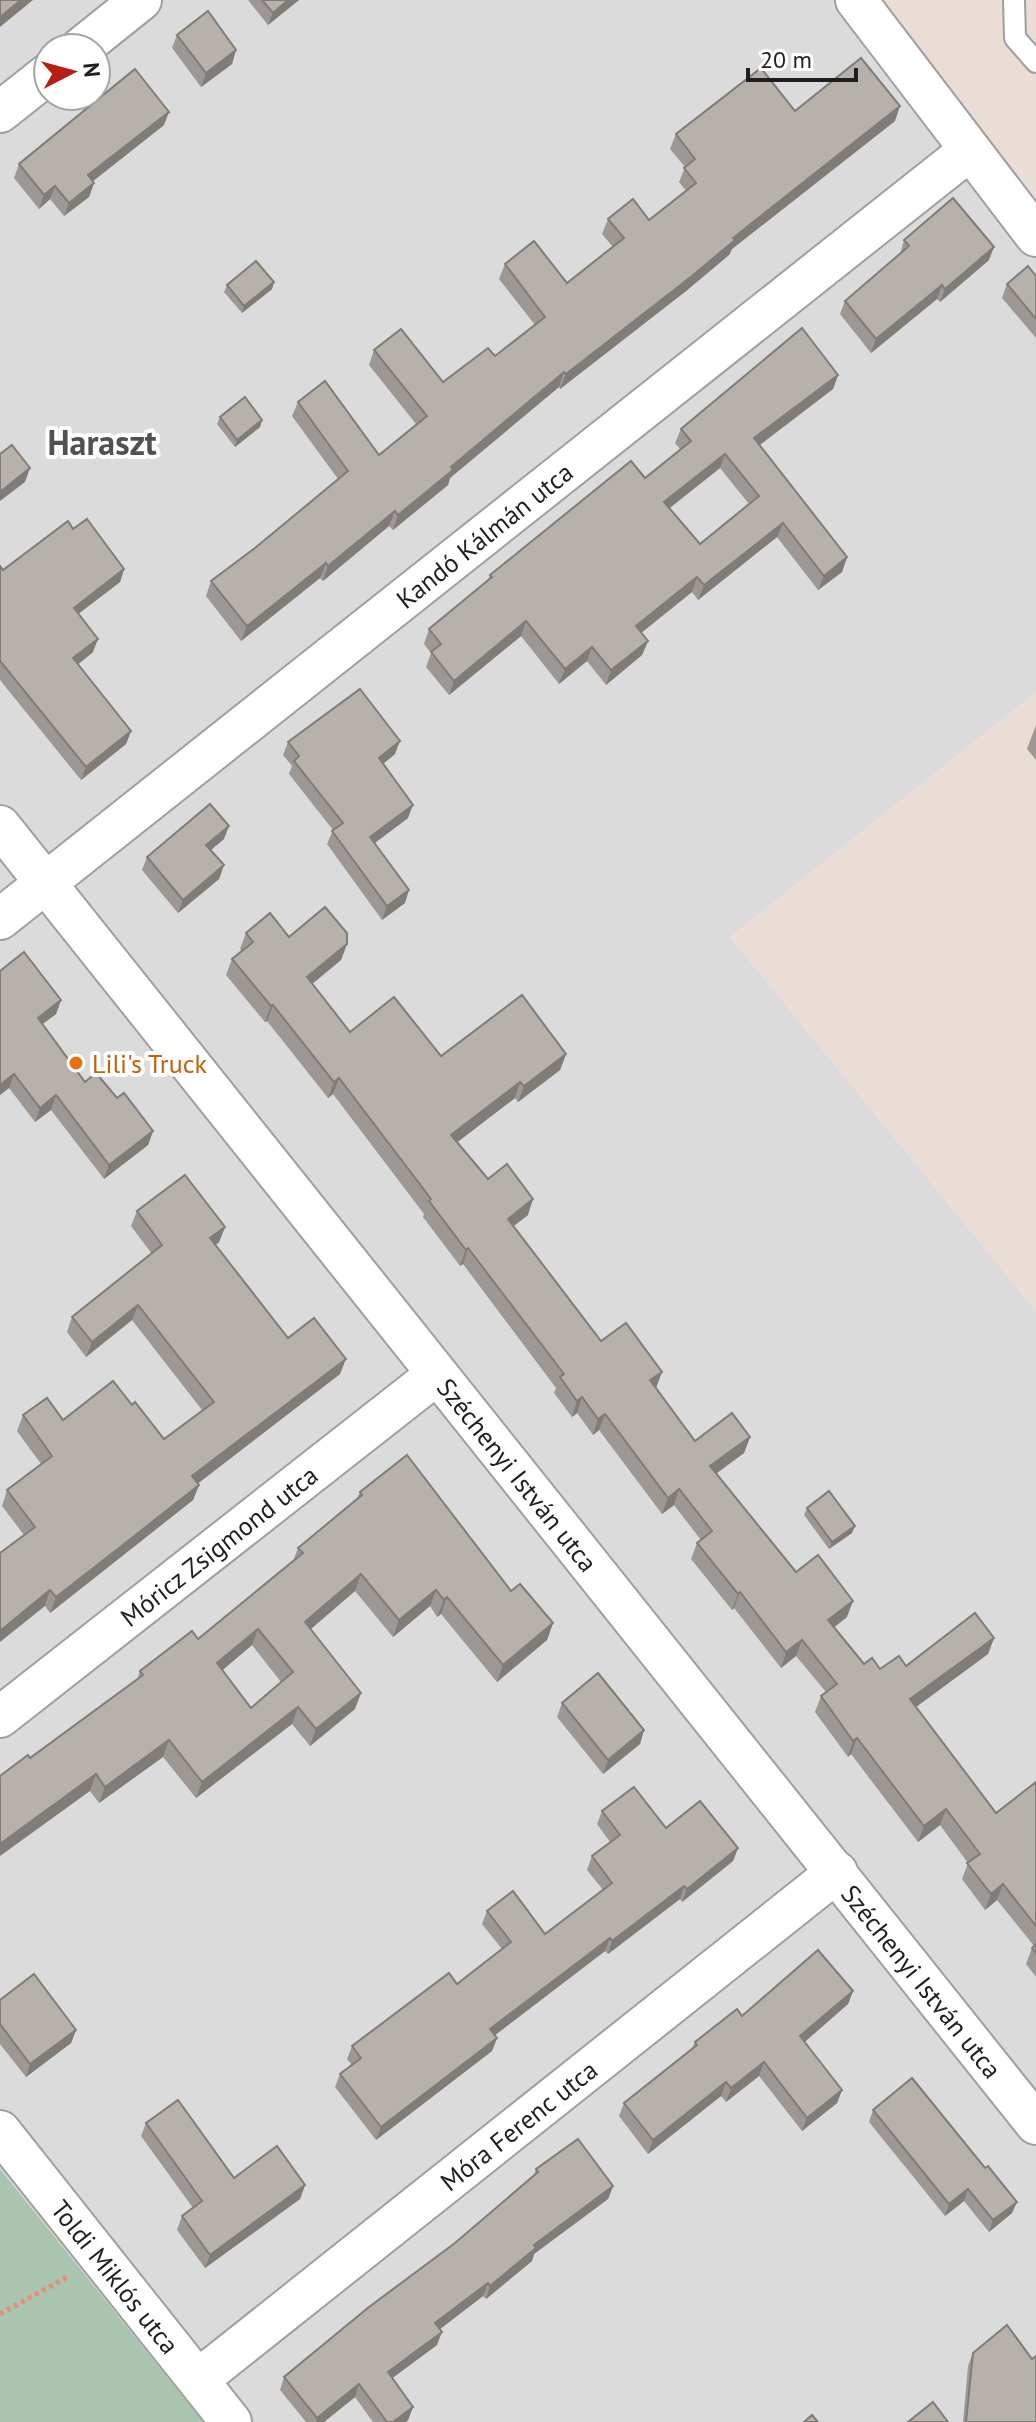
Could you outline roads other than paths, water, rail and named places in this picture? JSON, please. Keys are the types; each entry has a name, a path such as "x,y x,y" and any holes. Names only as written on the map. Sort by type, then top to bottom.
{"street":[{"path":"101,32 141,0"},
{"path":"856,0 1036,236"},
{"path":"0,112 32,87"},
{"name":"Kandó Kálmán utca","path":"0,919 970,150"},
{"name":"Széchenyi István utca","path":"0,826 1036,2124"},
{"name":"Móricz Zsigmond utca","path":"0,1717 436,1375"},
{"name":"Móra Ferenc utca","path":"199,2379 837,1872"},
{"name":"Toldi Miklós utca","path":"0,2131 231,2422"}],"lane":[{"path":"1014,0 1015,38 1036,62"}],"place":[{"name":"Lili's Truck","path":"76,1063"}],"district":[{"name":"Haraszt","path":"102,442"}]}
